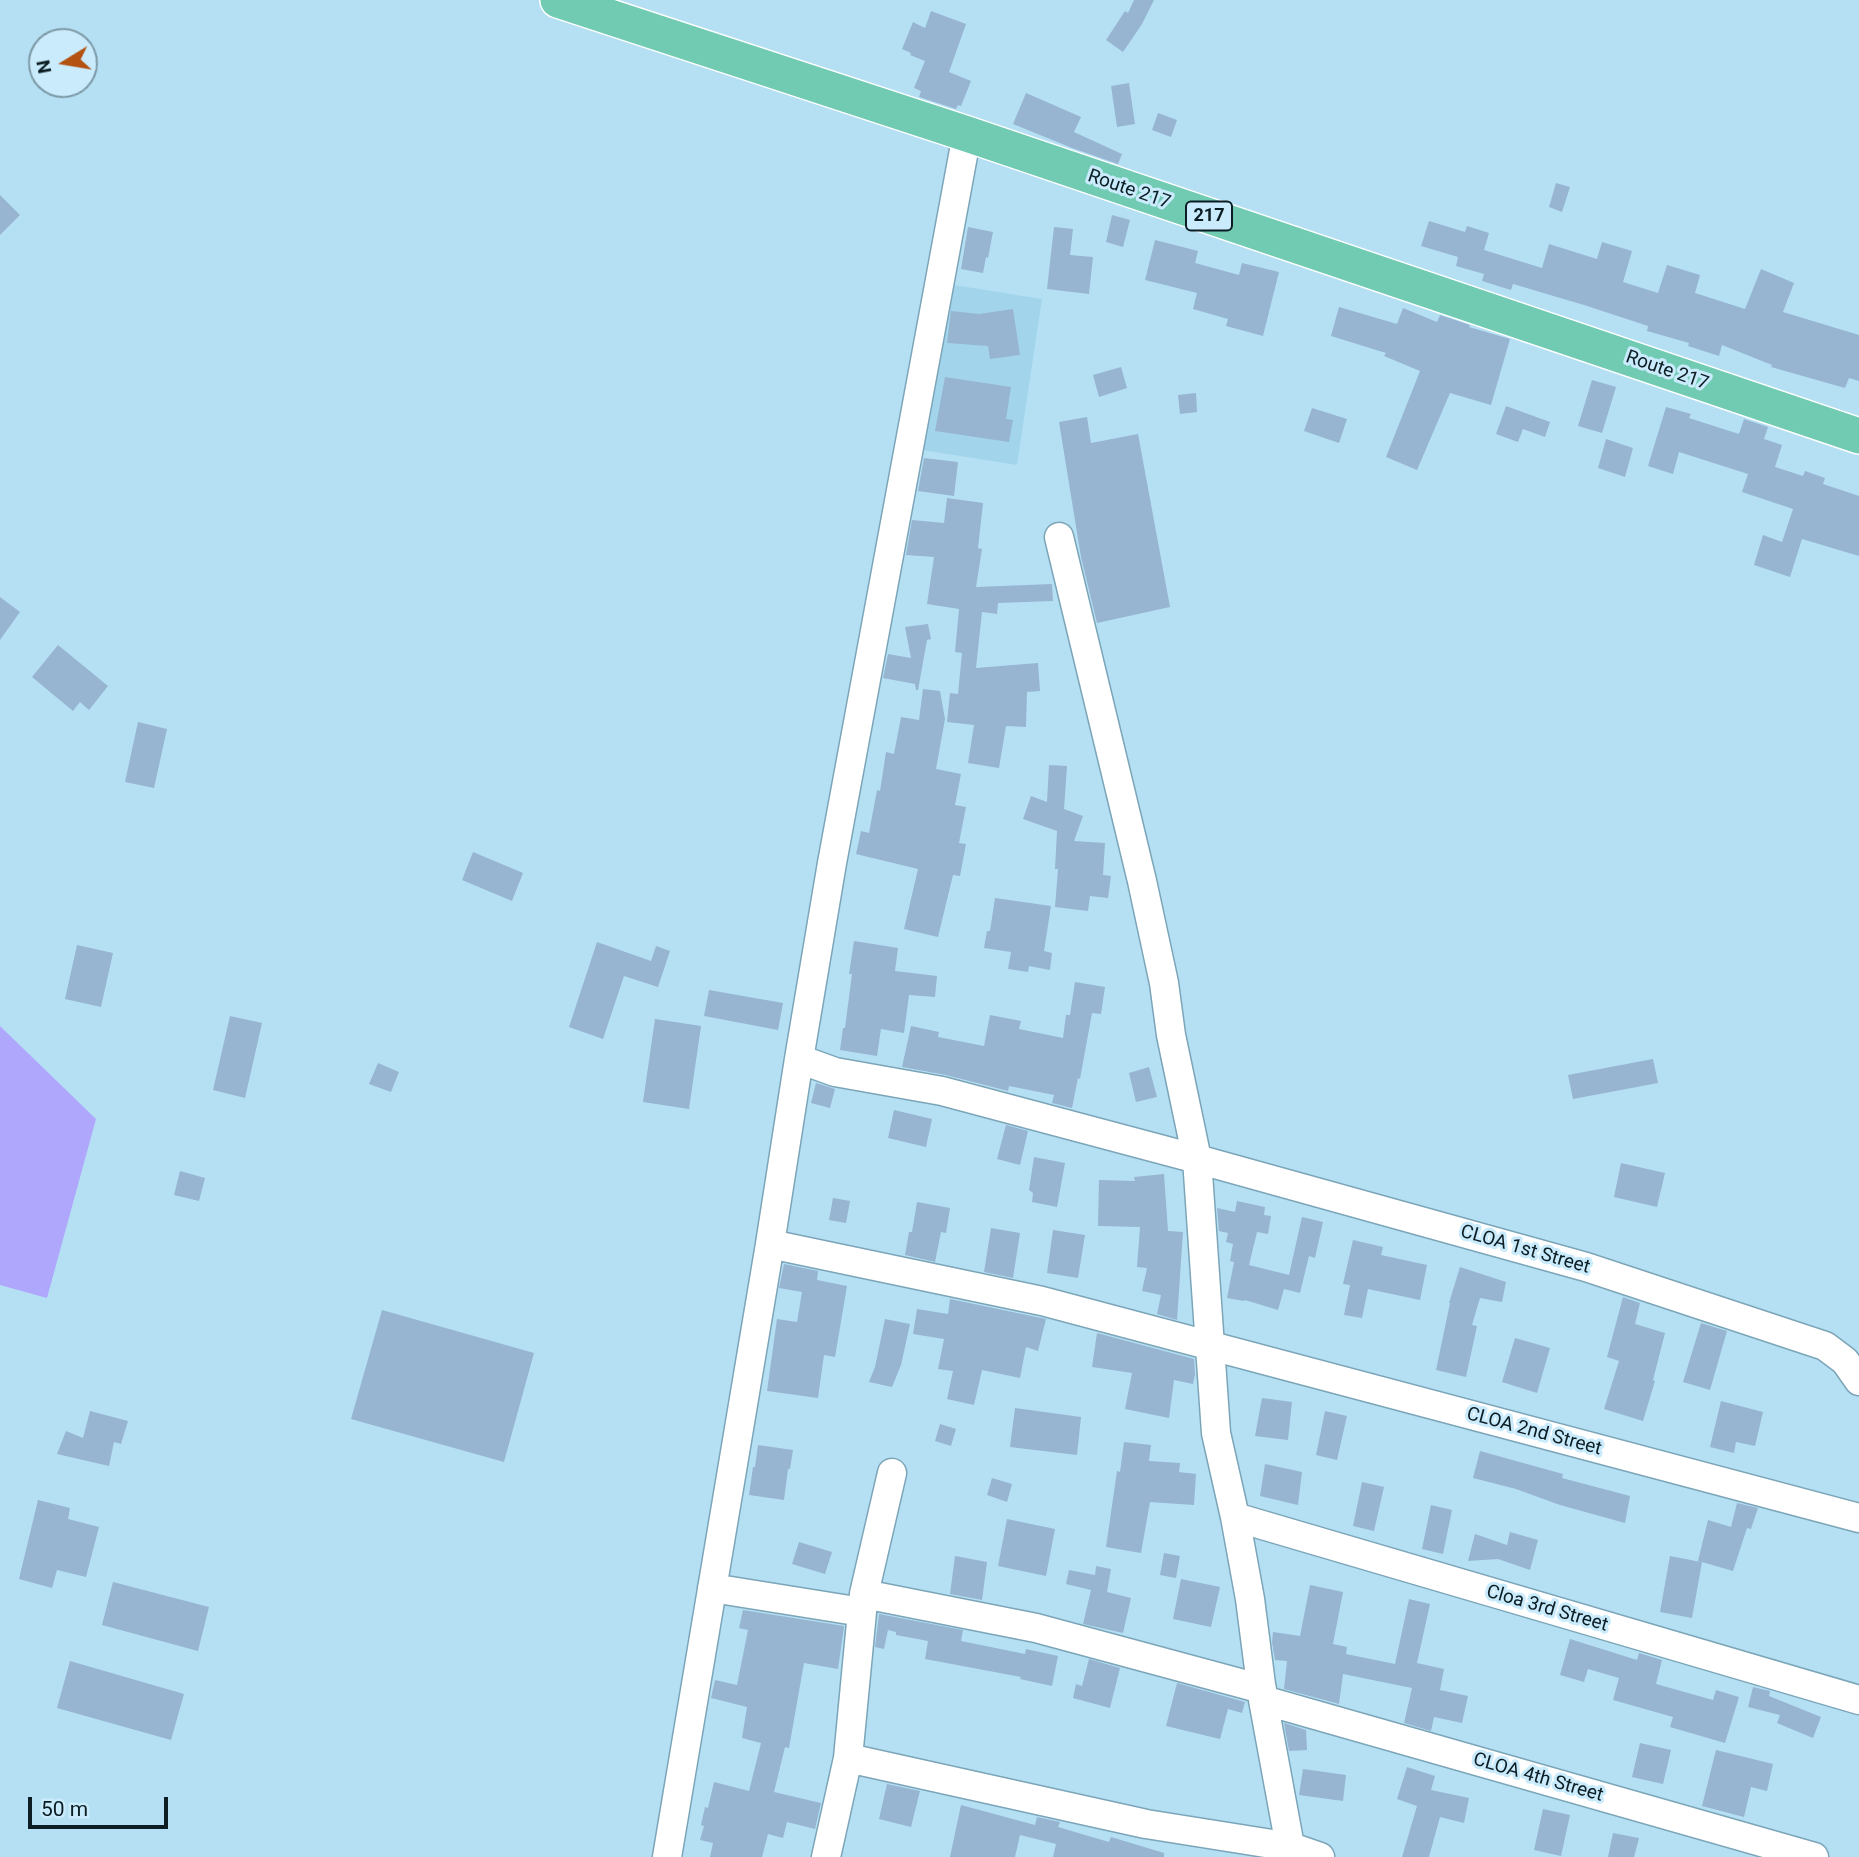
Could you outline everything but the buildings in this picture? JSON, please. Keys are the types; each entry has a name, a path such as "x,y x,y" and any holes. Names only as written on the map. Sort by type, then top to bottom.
{"main road":[{"name":"Route 217","path":"558,0 967,134 1859,436"}],"street":[{"path":"667,1857 832,863 967,134"},
{"path":"1059,537 1142,881 1197,1158 1216,1433 1250,1599 1263,1694 1291,1852"},
{"name":"CLOA 1st Street","path":"799,1059 835,1072 942,1091 1197,1158 1586,1267 1825,1346 1852,1371"},
{"name":"CLOA 2nd Street","path":"770,1244 1030,1298 1859,1518"},
{"path":"825,1857 848,1758 863,1603 892,1472"},
{"name":"Cloa 3rd Street","path":"1235,1517 1859,1700"},
{"name":"CLOA 4th Street","path":"712,1588 863,1603 1036,1628 1814,1857"},
{"path":"848,1758 1146,1824 1320,1857"}],"shaded area":[{"path":"948,284 1042,299 1017,465 922,450"},
{"path":"0,1026 96,1119 47,1298 0,1285"}]}
